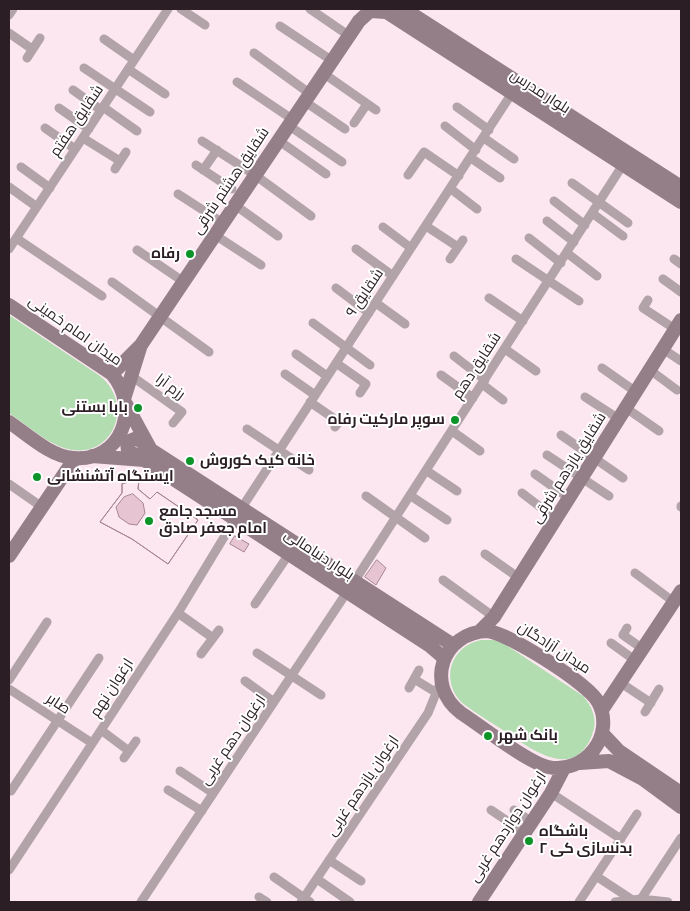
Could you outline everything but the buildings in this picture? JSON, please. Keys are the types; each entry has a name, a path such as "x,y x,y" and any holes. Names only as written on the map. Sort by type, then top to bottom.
{"main road":[{"name":"شقایق هشتم شرقی","path":"348,35 357,9"},
{"name":"بلوار مدرس","path":"404,9 627,159 681,202"},
{"name":"شقایق هشتم شرقی","path":"112,374 141,345 348,35 370,11 384,10"},
{"name":"بلوار مدرس","path":"384,10 512,93 627,159 681,187"},
{"name":"میدان امام خمینی","path":"9,305 112,374 126,400"},
{"name":"شقایق یازدهم شرقی","path":"480,631 494,617 678,325"},
{"name":"شقایق هشتم شرقی","path":"126,400 130,375 141,345"},
{"name":"بلوار دنیامالی","path":"126,400 147,455"},
{"path":"9,422 51,451 75,458 92,456 107,449 118,437 125,421 126,400"},
{"name":"بلوار دنیامالی","path":"92,456 147,455 350,587 444,658"},
{"path":"9,556 75,458"},
{"name":"بلوار دنیامالی","path":"238,514 289,554 453,645"},
{"path":"579,763 591,754 602,733 602,710 678,596"},
{"path":"480,631 465,635 453,645 444,658 439,687 461,713 534,761 548,767 564,768 579,763 609,761 642,779 681,807"},
{"name":"میدان آزادگان","path":"480,631 504,634 551,664 589,690 602,710"},
{"path":"602,733 619,751 681,793"},
{"name":"ارغوان دوازدهم غربی","path":"479,902 551,793 564,768"}],"street":[{"path":"9,16 13,9"},
{"name":"شقایق هفتم","path":"9,249 168,9"},
{"path":"181,9 205,25"},
{"path":"310,9 348,35"},
{"path":"280,26 331,60"},
{"path":"9,33 32,49"},
{"path":"27,58 40,38"},
{"path":"104,39 134,60"},
{"path":"254,53 345,129"},
{"path":"84,68 150,112"},
{"path":"128,68 165,94"},
{"path":"322,73 376,110"},
{"path":"237,82 342,162"},
{"path":"73,90 137,131"},
{"name":"شقایق ۹","path":"238,514 512,93"},
{"path":"354,123 367,104"},
{"path":"458,107 514,158"},
{"path":"59,108 89,129"},
{"path":"445,126 500,178"},
{"path":"46,128 75,149"},
{"path":"83,138 120,161"},
{"path":"202,140 255,175 311,216"},
{"path":"278,140 326,174"},
{"path":"217,150 200,168 232,189"},
{"path":"115,169 126,152"},
{"path":"408,175 424,152 459,176"},
{"name":"شقایق دهم","path":"350,587 627,159"},
{"path":"21,167 50,188"},
{"path":"572,183 628,223"},
{"path":"9,187 37,207"},
{"path":"451,189 477,209"},
{"path":"178,194 223,223"},
{"path":"554,201 585,224"},
{"path":"235,206 278,236"},
{"path":"592,213 623,236"},
{"path":"547,221 574,242"},
{"path":"426,226 460,244 450,259"},
{"path":"383,228 412,248"},
{"path":"215,235 261,265"},
{"path":"16,238 102,296"},
{"path":"529,238 560,262"},
{"path":"356,249 393,276"},
{"path":"137,250 184,282"},
{"path":"567,253 597,276"},
{"path":"516,259 579,301"},
{"path":"662,279 681,292"},
{"path":"112,282 209,352"},
{"path":"336,288 369,313"},
{"path":"489,298 523,321"},
{"path":"648,300 643,308 678,325"},
{"path":"376,303 405,324"},
{"path":"313,323 370,365"},
{"path":"505,349 536,371"},
{"path":"663,349 681,361"},
{"path":"296,354 327,376"},
{"path":"454,356 503,400"},
{"path":"336,363 366,384 360,393"},
{"path":"602,368 636,392"},
{"path":"650,370 677,390"},
{"path":"285,374 339,422 335,427"},
{"name":"رزم آرا","path":"130,375 182,412 174,424"},
{"path":"441,375 473,398"},
{"path":"585,397 659,431"},
{"path":"247,429 309,470"},
{"path":"452,431 480,451"},
{"path":"561,435 623,478"},
{"path":"547,455 609,496"},
{"path":"427,470 458,491"},
{"path":"535,474 569,498"},
{"path":"9,484 42,507"},
{"path":"522,493 556,519"},
{"path":"366,496 425,538"},
{"path":"410,496 447,520"},
{"name":"ارغوان نهم","path":"9,870 178,613 238,514"},
{"path":"255,604 289,554"},
{"path":"485,554 519,578"},
{"path":"635,572 678,596"},
{"path":"442,580 494,617"},
{"name":"ارغوان دهم غربی","path":"141,902 350,587"},
{"path":"178,613 213,638"},
{"path":"9,680 47,622"},
{"path":"627,628 623,635 639,655"},
{"path":"201,654 219,630"},
{"path":"611,643 639,655"},
{"path":"257,653 322,695"},
{"path":"11,792 99,658"},
{"path":"409,688 419,670"},
{"path":"414,679 439,687"},
{"path":"244,681 274,702"},
{"path":"621,683 651,703"},
{"name":"ارغوان یازدهم غربی","path":"305,901 316,879 428,713 439,687"},
{"name":"صابر","path":"9,689 92,743"},
{"path":"646,712 659,689"},
{"path":"101,730 127,754 136,741"},
{"path":"180,771 213,793"},
{"path":"168,790 202,811"},
{"path":"551,793 621,839"},
{"path":"491,810 528,828"},
{"path":"514,810 528,828"},
{"path":"579,902 638,814"},
{"path":"636,899 681,838"},
{"path":"329,860 361,881"},
{"path":"596,876 636,899"},
{"path":"274,877 305,901"},
{"path":"316,879 350,902"},
{"path":"615,902 636,899 668,902"}],"green space":[{"path":"9,315 100,376 111,388 116,401 117,414 114,427 107,438 97,446 84,450 68,449 52,443 9,413"},
{"path":"481,640 494,640 506,645 583,696 592,709 595,725 584,749 574,757 552,758 527,746 461,702 451,683 452,665 462,649 471,643"}],"place":[{"name":"رفاه","path":"190,254"},
{"name":"بابا بستنی","path":"138,408"},
{"name":"سوپر مارکیت رفاه","path":"455,420"},
{"name":"خانه کیک کوروش","path":"190,461"},
{"name":"ایستگاه آتشنشانی","path":"37,477"},
{"name":"مسجد جامع امام جعفر صادق","path":"149,521"},
{"name":"بانک شهر","path":"488,736"},
{"name":"باشگاه بدنسازی کی ۲","path":"529,841"}]}
